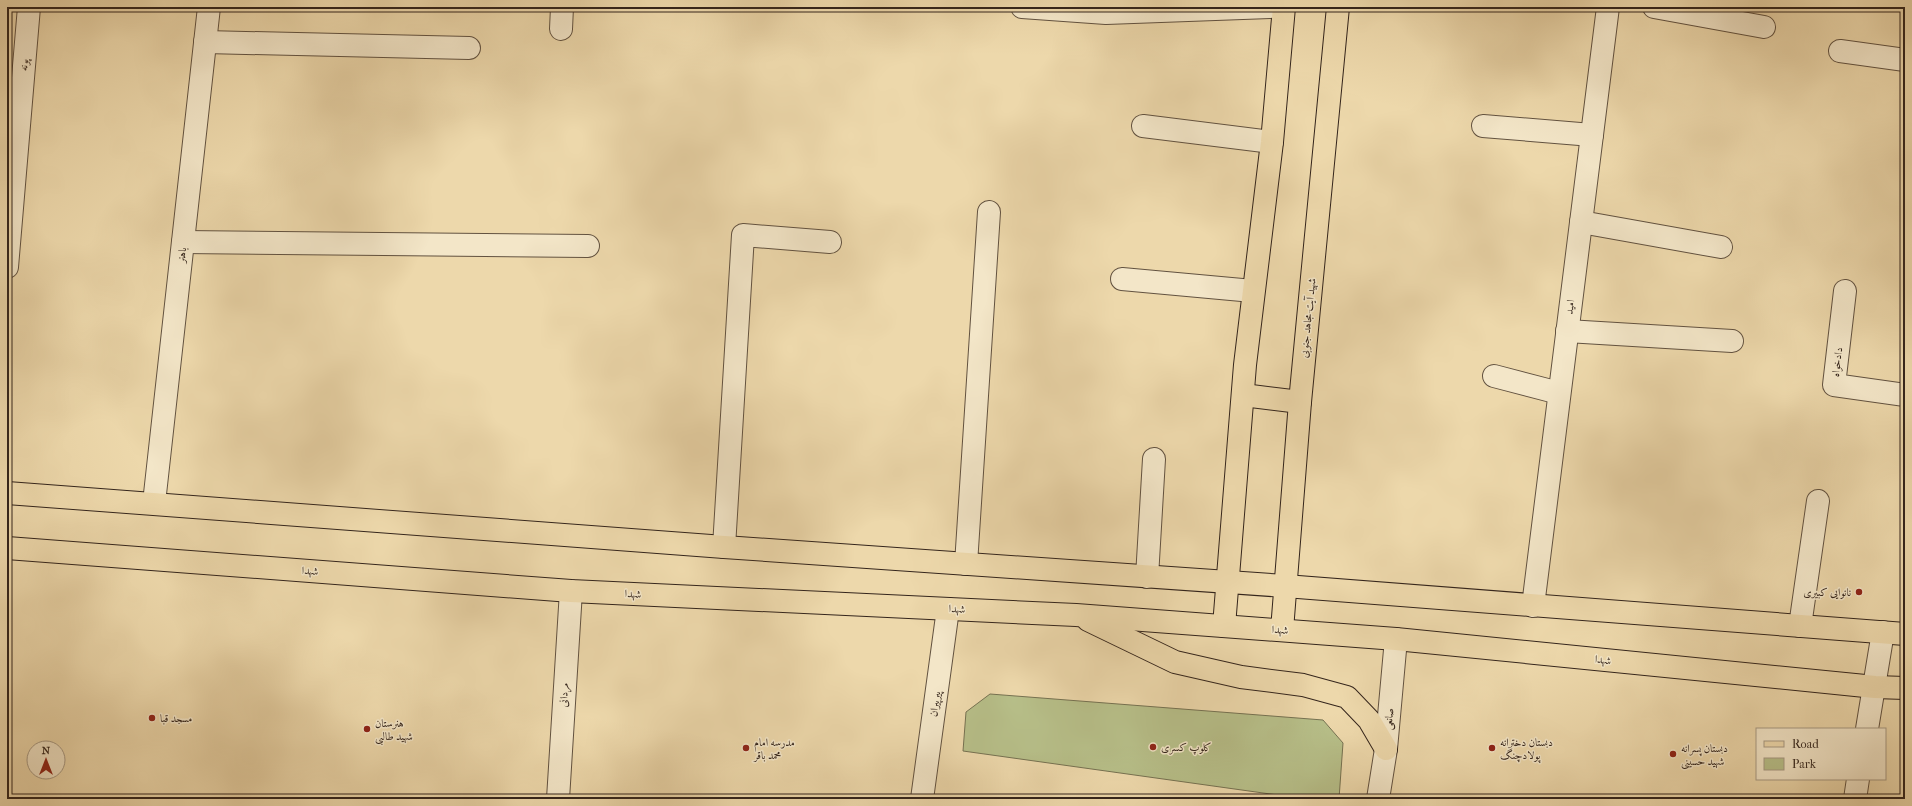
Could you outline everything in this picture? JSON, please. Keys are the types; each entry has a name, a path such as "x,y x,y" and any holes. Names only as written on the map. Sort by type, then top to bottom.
{"main road":[{"path":"1224,626 1242,395 1253,291 1272,142 1284,7"},
{"name":"شهید آیت-مجاهد جنوبی","path":"1282,630 1300,402 1338,7"},
{"path":"1242,395 1300,402"},
{"path":"7,493 724,547 1285,586 1905,634"},
{"name":"شهدا","path":"7,548 571,591 1076,615 1282,630 1396,639 1875,687 1905,688"},
{"path":"1076,615 1174,662 1241,677 1303,685 1347,697 1369,720 1386,749"}],"street":[{"name":"پونه","path":"7,267 12,138 29,7"},
{"name":"باهنر","path":"154,504 209,7"},
{"path":"561,29 562,7"},
{"path":"1022,7 1106,10 1270,7"},
{"name":"امید","path":"1532,606 1608,7"},
{"path":"1654,7 1764,27"},
{"path":"205,42 469,48"},
{"path":"1840,51 1905,60"},
{"path":"1143,126 1272,142"},
{"path":"1483,126 1592,135"},
{"path":"966,564 989,212"},
{"path":"1581,222 1721,247"},
{"path":"724,547 743,235 830,242"},
{"path":"183,242 588,246"},
{"path":"1122,279 1253,291"},
{"name":"دادخواه","path":"1845,291 1834,385 1905,395"},
{"path":"1567,331 1732,341"},
{"path":"1494,376 1559,393"},
{"path":"1147,577 1154,459"},
{"path":"1800,626 1818,501"},
{"name":"مردانی","path":"558,799 571,591"},
{"name":"پیرپیران","path":"922,799 948,609"},
{"path":"1868,728 1883,632"},
{"name":"صانعی","path":"1378,799 1386,749 1396,639"},
{"path":"1855,799 1858,780"}],"green space":[{"name":"کلوپ کسری","path":"990,694 1323,720 1343,743 1339,799 1306,799 963,751 966,712"}],"place":[{"name":"نانوایی کبیری","path":"1859,592"},
{"name":"مسجد قبا","path":"152,718"},
{"name":"هنرستان شهید طالبی","path":"367,729"},
{"name":"کلوپ کسری","path":"1153,747"},
{"name":"مدرسه امام محمد باقر","path":"746,748"},
{"name":"دبستان دخترانه پولادچنگ","path":"1492,748"},
{"name":"دبستان پسرانه شهید حسینی","path":"1673,754"}]}
